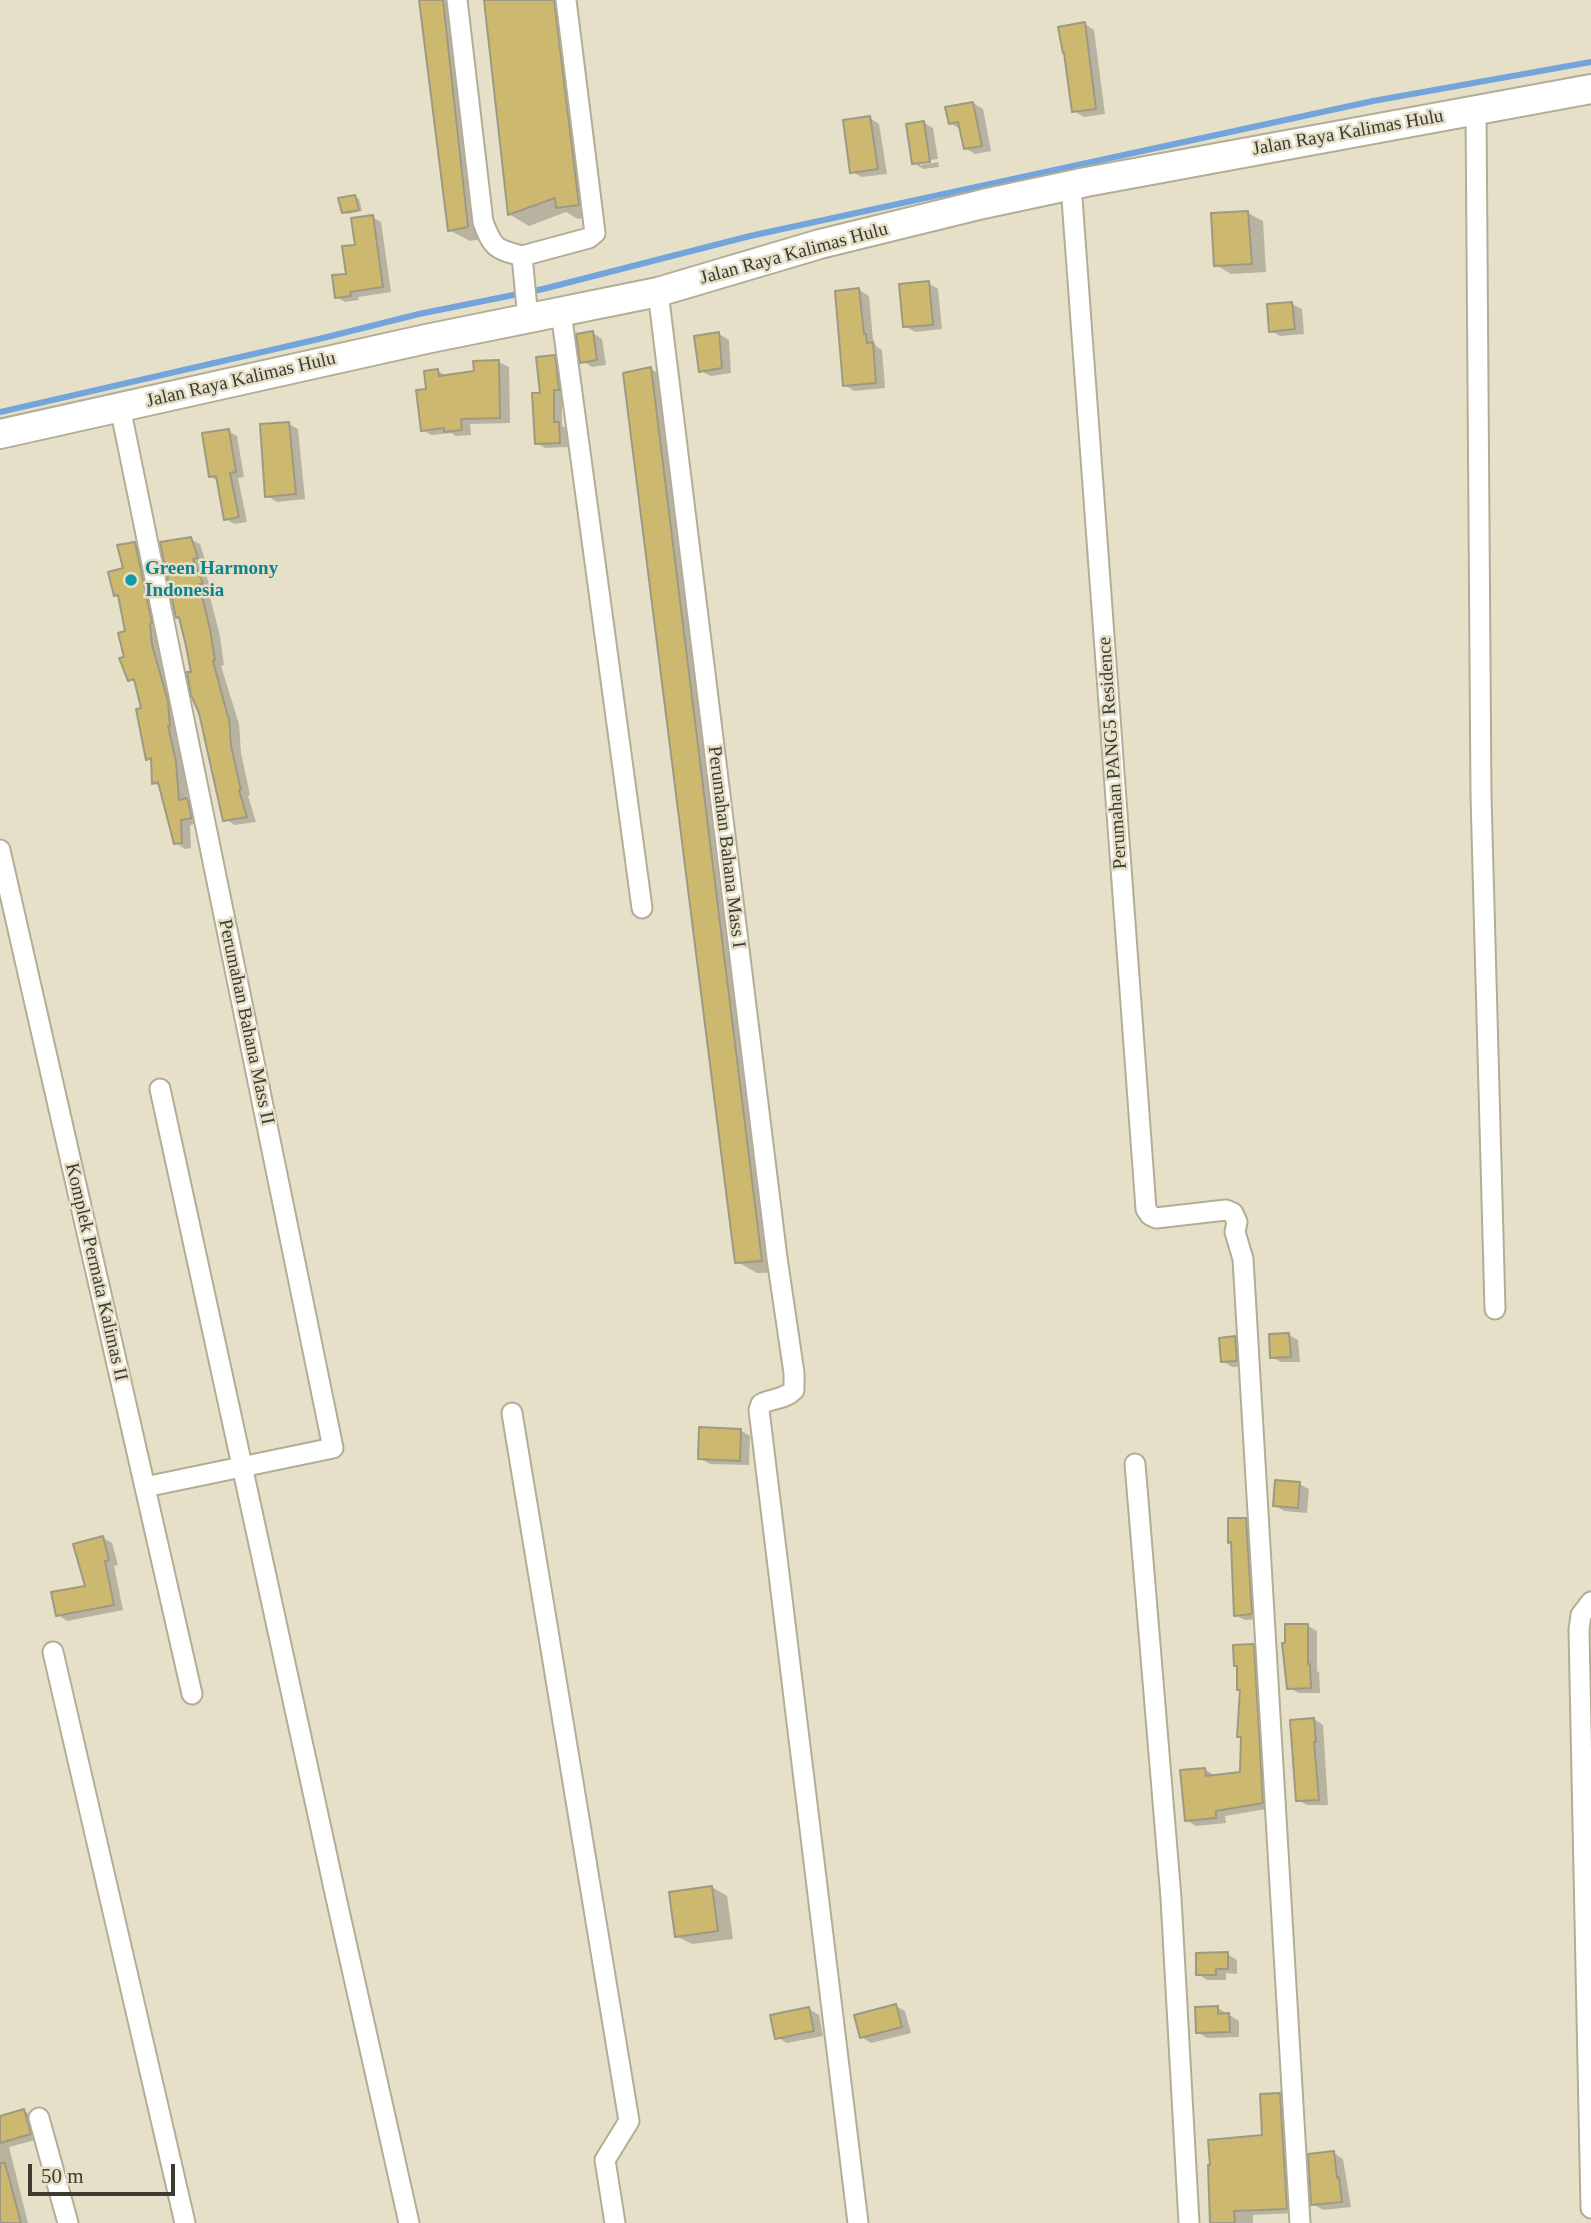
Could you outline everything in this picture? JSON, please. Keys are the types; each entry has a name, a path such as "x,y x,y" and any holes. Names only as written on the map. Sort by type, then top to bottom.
{"street":[{"path":"457,0 483,222 491,244 499,250 522,256 589,238 595,233 566,0"},
{"name":"Jalan Raya Kalimas Hulu","path":"0,434 333,359 526,302 561,312 658,292 820,244 1071,185 1591,89"},
{"path":"1476,110 1481,809 1495,1309"},
{"name":"Perumahan PANG5 Residence","path":"1071,185 1146,1209 1156,1218 1226,1210 1233,1213 1237,1222 1235,1233 1243,1259 1300,2223"},
{"path":"522,256 526,302"},
{"name":"Perumahan Bahana Mass I","path":"658,292 777,1258 794,1373 795,1387 784,1397 764,1402 759,1410 858,2223"},
{"path":"561,312 642,908"},
{"name":"Perumahan Bahana Mass II","path":"120,407 333,1448 145,1487"},
{"name":"Komplek Permata Kalimas II","path":"0,850 192,1694"},
{"path":"160,1089 337,1902 410,2223"},
{"path":"512,1413 629,2121 606,2160 615,2223"},
{"path":"1135,1464 1171,1898 1189,2223"},
{"path":"1591,1602 1581,1615 1579,1629 1591,2208"},
{"path":"53,1652 184,2223"},
{"path":"39,2118 68,2223"}],"building":[{"path":"419,0 443,0 468,227 448,231"},
{"path":"484,0 554,0 579,205 556,208 555,198 508,215"},
{"path":"1085,22 1096,109 1072,112 1058,27"},
{"path":"973,102 982,146 964,149 958,122 949,124 945,107"},
{"path":"870,116 878,169 850,173 843,120"},
{"path":"924,121 930,162 912,164 906,124"},
{"path":"355,195 359,210 342,213 338,198"},
{"path":"1248,211 1252,264 1214,266 1211,213"},
{"path":"373,215 383,287 350,292 351,296 335,298 332,275 346,274 342,246 355,245 351,218"},
{"path":"929,281 933,325 903,327 899,284"},
{"path":"859,288 864,334 867,343 873,342 876,383 843,386 835,291"},
{"path":"1292,302 1295,329 1269,332 1267,304"},
{"path":"593,331 597,360 580,363 576,334"},
{"path":"719,332 722,368 699,372 694,336"},
{"path":"555,355 559,390 554,390 554,422 559,422 560,443 535,444 532,393 540,393 536,357"},
{"path":"499,360 500,418 461,419 462,430 444,432 444,428 421,431 416,390 426,389 424,371 438,369 439,376 474,371 473,361"},
{"path":"651,367 762,1261 735,1263 623,373"},
{"path":"289,422 296,494 265,497 260,424"},
{"path":"229,429 236,472 230,473 239,517 224,520 216,476 209,477 202,433"},
{"path":"191,537 198,558 193,559 203,584 199,584 210,629 213,661 229,717 231,746 247,817 223,821 199,713 191,695 187,672 191,672 186,646 179,617 176,618 160,542"},
{"path":"135,542 152,623 152,645 168,701 168,726 176,761 179,800 187,798 192,818 181,820 182,843 174,844 158,782 152,784 151,758 146,760 136,709 141,708 134,679 128,681 119,658 124,657 118,633 125,631 118,595 114,596 108,572 123,568 117,545"},
{"path":"1289,1333 1291,1357 1270,1358 1269,1334"},
{"path":"1235,1336 1237,1361 1221,1362 1219,1338"},
{"path":"699,1427 741,1429 740,1461 698,1459"},
{"path":"1275,1480 1300,1482 1298,1508 1273,1506"},
{"path":"1228,1518 1246,1518 1252,1614 1234,1616"},
{"path":"103,1536 109,1560 105,1561 114,1605 56,1616 51,1592 85,1586 73,1544"},
{"path":"1285,1624 1308,1624 1311,1688 1287,1689 1282,1643 1285,1643"},
{"path":"1254,1644 1263,1803 1216,1811 1216,1818 1185,1821 1180,1770 1205,1768 1206,1776 1240,1772 1241,1737 1237,1737 1240,1690 1237,1690 1237,1666 1234,1666 1233,1645"},
{"path":"1314,1718 1319,1800 1296,1801 1290,1720"},
{"path":"712,1886 718,1931 675,1937 669,1892"},
{"path":"1228,1952 1228,1969 1216,1969 1216,1975 1196,1975 1196,1953"},
{"path":"896,2004 902,2027 860,2038 854,2015"},
{"path":"1218,2006 1218,2014 1229,2013 1230,2032 1196,2033 1195,2007"},
{"path":"809,2007 814,2031 775,2039 770,2015"},
{"path":"1280,2093 1287,2209 1234,2211 1235,2223 1210,2223 1208,2140 1262,2135 1260,2094"},
{"path":"24,2109 31,2134 0,2143 0,2116"},
{"path":"1334,2151 1342,2202 1311,2205 1308,2154"},
{"path":"0,2163 5,2163 21,2223 0,2223"}],"waterway":[{"path":"0,412 419,314 543,289 750,236 1373,101 1591,62"}],"place":[{"name":"Green Harmony Indonesia","path":"131,580"}]}
